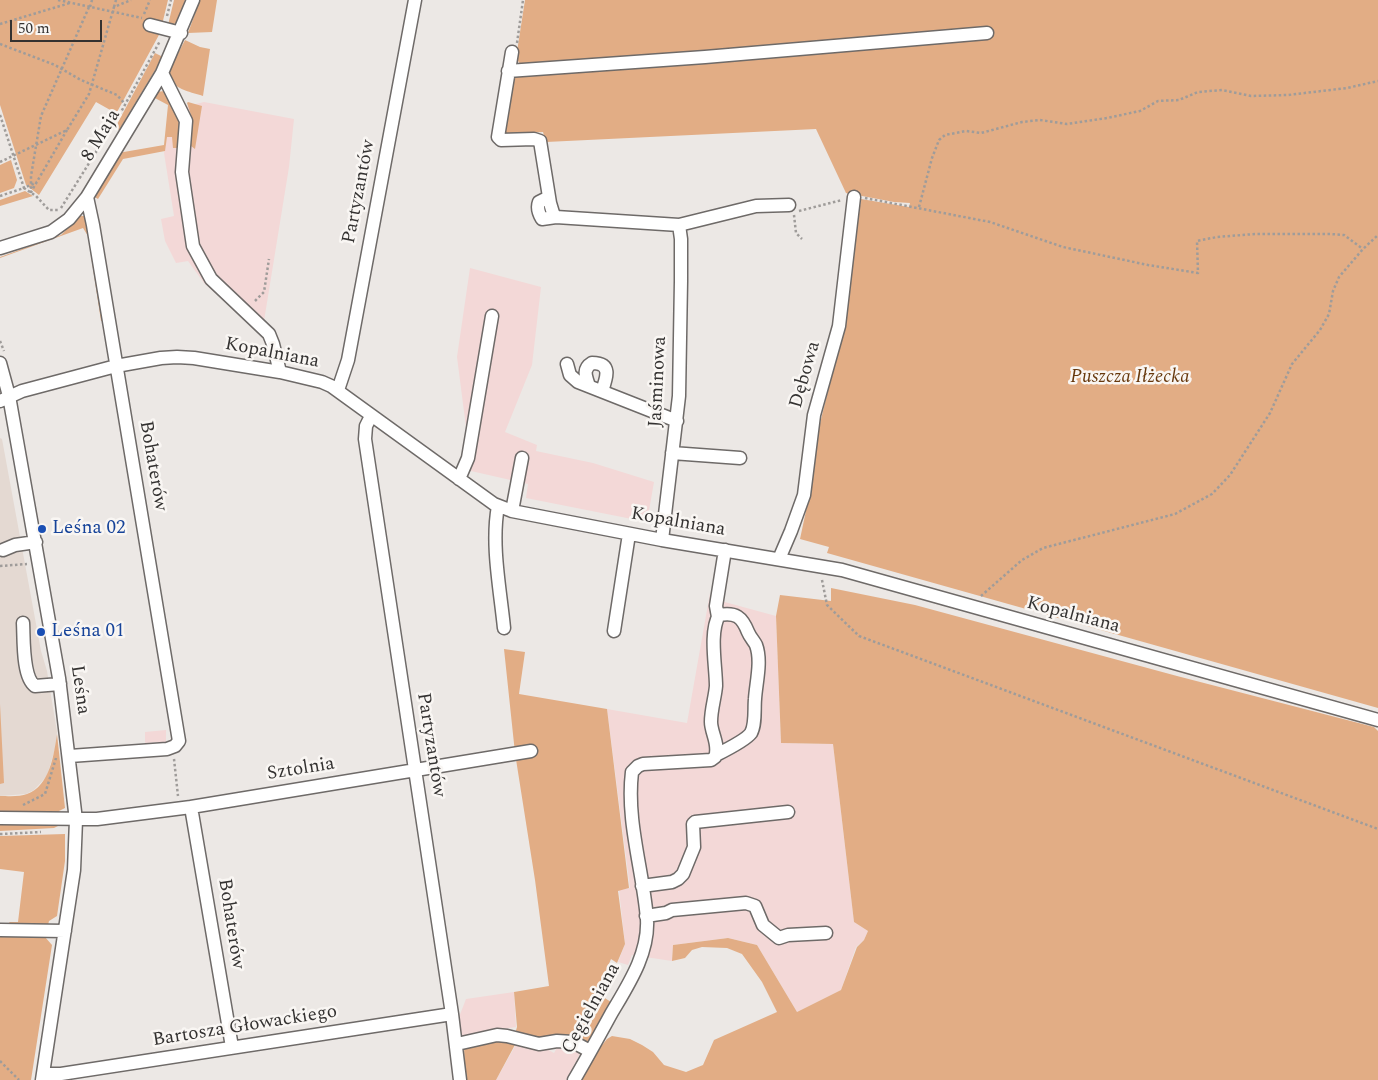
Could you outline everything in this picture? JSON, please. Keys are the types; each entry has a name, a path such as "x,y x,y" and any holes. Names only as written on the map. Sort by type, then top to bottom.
{"street":[{"name":"8 Maja","path":"0,248 51,232 69,219 87,197 162,73 193,0"},
{"name":"Partyzantów","path":"338,390 348,360 415,0"},
{"path":"150,25 180,33"},
{"path":"508,71 987,33"},
{"path":"511,55 498,137 502,140 534,138 540,141 552,213 556,217 679,225 756,206 791,209"},
{"path":"162,73 186,121 182,172 193,246 211,279 269,334 280,372"},
{"name":"Bohaterów","path":"87,197 176,744"},
{"name":"Dębowa","path":"779,559 804,495 814,415 840,326 854,197"},
{"name":"Jaśminowa","path":"662,540 677,421 681,281 679,225"},
{"path":"459,479 468,458 492,316"},
{"name":"Kopalniana","path":"5,399 22,391 116,366 161,358 194,358 280,372 322,382 338,390 459,479 498,506 512,511 662,540 842,570 1378,720"},
{"name":"Leśna","path":"0,363 5,399 36,542 60,684 64,753 76,820 74,870 42,1077"},
{"path":"588,386 585,373 586,368 591,364 600,363 606,372 602,391"},
{"path":"567,364 572,378 578,382 677,421"},
{"name":"Partyzantów","path":"371,416 366,426 365,439 457,1044 460,1080"},
{"path":"672,453 740,458"},
{"path":"512,511 522,458"},
{"path":"498,506 495,521 496,542 504,628"},
{"path":"614,631 629,534"},
{"path":"1,548 36,542"},
{"path":"716,755 717,748 711,723 712,703 716,694 714,639 718,617 716,606 725,550"},
{"name":"Cegielniana","path":"574,1080 642,957 646,935 646,916 630,797 632,772 643,764 711,760 716,755 732,748 737,742 749,735 753,728 758,658 755,644 745,622 740,617 725,614 718,617"},
{"path":"23,622 27,672 31,684 35,686 60,684"},
{"path":"64,753 176,744"},
{"name":"Sztolnia","path":"0,818 97,820 186,808 531,751"},
{"name":"Bohaterów","path":"186,808 232,1047"},
{"path":"642,886 672,882 683,874 694,847 693,829 695,822 788,812"},
{"path":"646,916 666,913 672,910 746,903 755,906 763,925 779,938 788,935 826,933"},
{"path":"0,930 65,931"},
{"name":"Bartosza Głowackiego","path":"42,1077 452,1014"},
{"path":"457,1044 497,1035 539,1044 556,1041 573,1042 590,1051"}],"path":[{"path":"58,0 143,18 150,0"},
{"path":"32,192 31,176 40,116 92,0"},
{"path":"32,192 89,94 116,0"},
{"path":"114,7 131,0"},
{"path":"54,215 59,210 125,104 163,34 171,0"},
{"path":"511,55 515,51 523,0"},
{"path":"0,24 70,2"},
{"path":"0,44 56,64 91,85 117,95 125,104"},
{"path":"919,207 932,158 939,140 945,135 966,130 981,133 1022,122 1040,120 1067,124 1099,119 1140,111 1158,101 1179,100 1198,92 1222,90 1250,96 1288,95 1347,88 1378,81"},
{"path":"111,93 112,88"},
{"path":"0,115 24,188 32,192 49,210 59,210"},
{"path":"0,162 67,130"},
{"path":"0,196 37,182"},
{"path":"802,239 796,233 795,217 791,209 854,197 919,207 990,222 1064,247 1198,273 1197,241 1217,237 1255,234 1344,235 1363,249"},
{"path":"969,606 1022,560 1042,548 1175,514 1212,494 1230,475 1270,413 1292,364 1320,330 1329,314 1333,291 1339,277 1378,235"},
{"path":"255,301 264,292 268,260"},
{"path":"0,566 31,564"},
{"path":"819,566 826,605 859,636 1378,829"},
{"path":"176,744 186,808"},
{"path":"20,807 45,794 64,753"},
{"path":"0,834 46,832"},
{"path":"0,1061 19,1080"}],"shaded area":[{"path":"204,102 294,119 289,167 264,321 260,333 204,283 188,261 176,263 165,241 161,219 174,216 164,153 172,110"},
{"path":"470,268 541,287 532,365 505,432 537,445 536,451 593,463 654,482 647,522 526,498 528,484 471,471 459,464 464,454 467,435 457,357"},
{"path":"0,438 2,439 41,651 47,671 57,732 55,749 47,776 34,790 26,794 0,796"},
{"path":"710,593 710,598 776,616 781,743 833,744 854,922 868,931 864,940 856,947 841,990 797,1012 757,945 728,938 673,945 672,961 632,955 628,965 618,962 625,944 619,890 630,888 607,709 687,723"},
{"path":"166,730 166,742 145,743 145,732"},
{"path":"514,992 516,1027 461,1036 459,1017 466,999"},
{"path":"518,1041 545,1048 554,1053 559,1044 580,1054 566,1080 496,1080"}],"green space":[{"path":"0,0 168,0 160,33 110,125 106,122 112,111 96,102 39,195 26,185 0,105"},
{"path":"174,0 185,0 178,23 168,25"},
{"path":"200,0 217,0 212,32 188,33"},
{"name":"Puszcza Iłżecka","path":"525,0 1378,0 1378,708 827,553 829,547 800,539 810,492 814,448 836,358 847,299 861,199 909,207 910,203 846,193 816,129 546,142 543,132 506,134 513,78 520,74 520,64 516,58"},
{"path":"185,40 200,47 210,49 203,96 177,86 170,79 168,73"},
{"path":"155,53 163,57 119,130 115,128"},
{"path":"164,91 173,105 178,118 178,148 173,148 172,137 167,137 165,151 123,159 98,199 93,196 118,153 164,145 168,105 153,97 157,92"},
{"path":"188,102 202,106 195,149 190,143 193,121"},
{"path":"11,160 17,180 14,188 0,193 0,165"},
{"path":"25,191 33,196 0,206 0,200"},
{"path":"80,216 84,216 87,223 103,321 101,321 88,236 83,228 0,258 61,235"},
{"path":"831,588 915,605 1374,727 1378,731 1378,1080 582,1080 599,1049 612,1036 630,1039 653,1052 664,1065 686,1072 703,1065 714,1040 777,1012 762,982 742,954 727,948 702,947 692,950 685,958 672,961 673,945 728,938 757,945 797,1012 841,990 857,947 864,940 868,931 854,922 833,744 781,743 776,616 780,595 831,601"},
{"path":"504,649 525,652 519,694 607,709 629,888 618,891 625,944 617,963 611,959 597,993 611,1002 588,1042 578,1039 547,1040 515,1034 517,1027 514,992 549,986 515,753"},
{"path":"0,704 4,783 0,784"},
{"path":"57,734 65,808 59,811 58,814 0,812 0,796 24,795 35,790 41,784 50,768"},
{"path":"0,823 60,825 54,828 0,831"},
{"path":"65,834 65,861 57,916 49,921 48,925 11,925 9,922 18,922 24,872 0,869 0,836"},
{"path":"0,935 45,937 52,945 31,1080 0,1080"},
{"path":"486,1041 517,1041 496,1080 465,1080 464,1046"}],"place":[{"name":"Leśna 02","path":"42,529"},
{"name":"Leśna 01","path":"41,632"}]}
